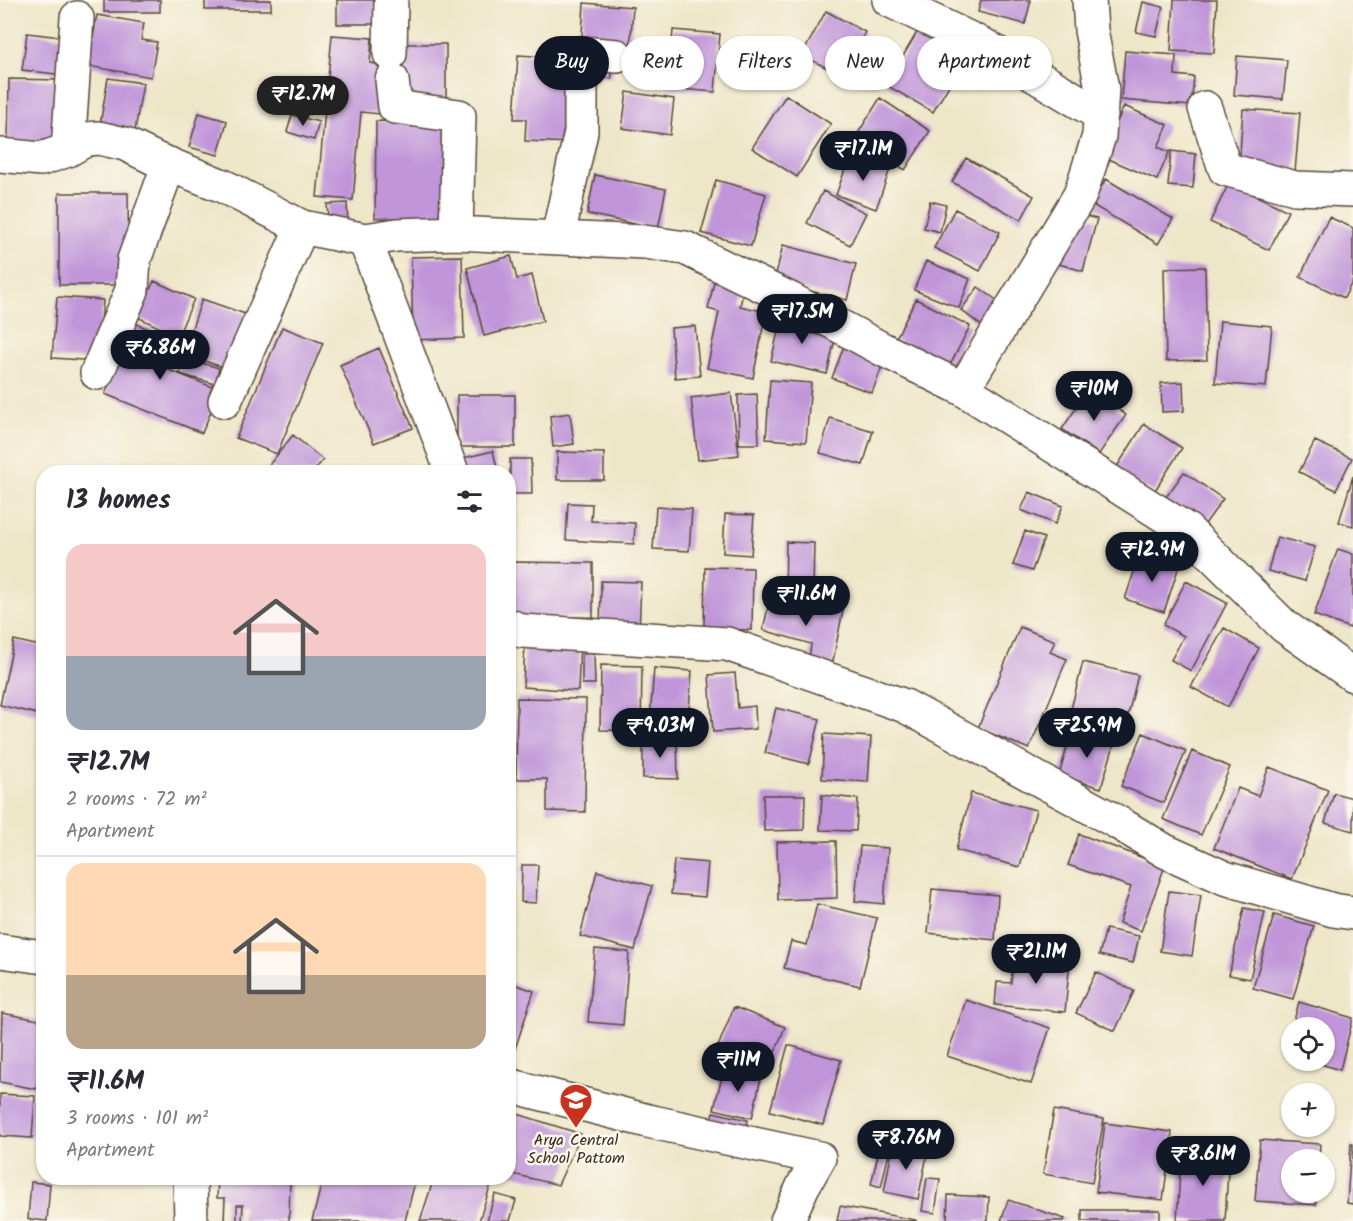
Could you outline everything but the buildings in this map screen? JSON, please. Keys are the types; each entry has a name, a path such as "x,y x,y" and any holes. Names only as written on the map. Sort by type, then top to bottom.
{"street":[{"path":"391,0 391,67 395,107 459,116 456,233"},
{"path":"889,0 985,46 1101,115"},
{"path":"963,389 1080,195 1100,136 1102,89 1089,0"},
{"path":"68,150 76,18"},
{"path":"558,236 581,132 581,53 617,56"},
{"path":"1205,108 1225,169 1295,188 1353,190"},
{"path":"0,155 41,159 68,150 87,139 99,138 125,144 224,186 302,227 365,240 456,233 558,236 644,242 685,248 790,299 882,349 963,389 1187,530 1284,626 1353,675"},
{"path":"98,373 132,290 134,260 169,164"},
{"path":"225,401 302,227"},
{"path":"365,240 449,465"},
{"path":"516,628 522,631 727,644 905,706 1117,822 1165,851 1225,878 1333,910 1353,913"},
{"path":"0,951 36,956"},
{"path":"516,1086 648,1121 819,1158 787,1221"},
{"path":"190,1185 191,1221"}],"place":[{"name":"Arya Central School Pattom","path":"576,1129"}]}
